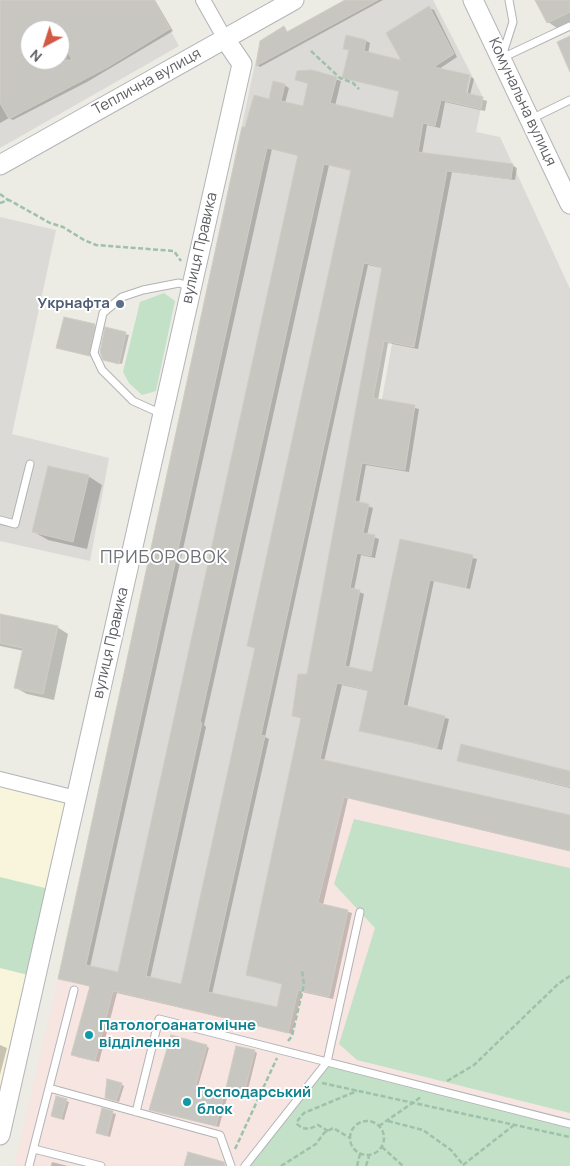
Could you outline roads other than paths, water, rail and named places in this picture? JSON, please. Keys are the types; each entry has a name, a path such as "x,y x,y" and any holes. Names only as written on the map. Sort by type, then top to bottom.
{"street":[{"path":"203,0 225,39"},
{"name":"Теплична вулиця","path":"0,165 294,0"},
{"name":"Комунальна вулиця","path":"473,0 570,204"},
{"name":"вулиця Правика","path":"0,1135 242,64 225,39"},
{"path":"0,779 76,798"}],"lane":[{"path":"502,58 512,22 509,0"},
{"path":"502,58 570,26"},
{"path":"531,119 570,100"},
{"path":"163,414 133,401 102,370 94,353 103,313 122,297 143,290 180,283 191,287"},
{"path":"0,520 15,524 30,464"},
{"path":"245,1166 327,1062 360,912"},
{"path":"29,1166 74,990"},
{"path":"136,1112 159,1019 570,1124"},
{"path":"49,1088 220,1135 230,1164"},
{"path":"34,1149 101,1166"}],"place":[{"name":"Укрнафта","path":"120,304"},
{"name":"Патологоанатомічне відділення","path":"89,1035"},
{"name":"Господарський блок","path":"187,1102"}],"district":[{"name":"ПРИБОРОВОК","path":"164,558"}]}
